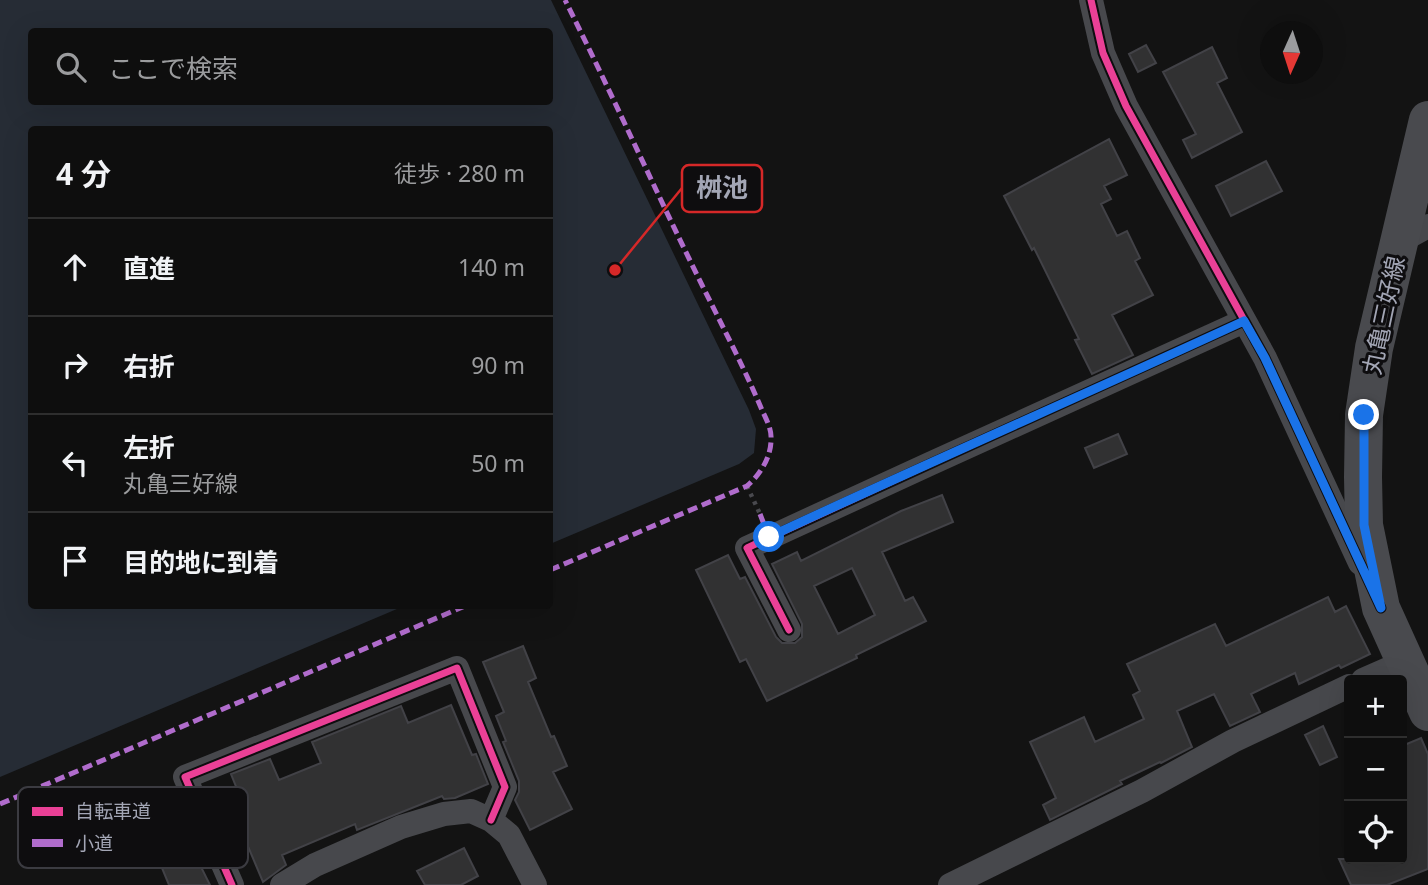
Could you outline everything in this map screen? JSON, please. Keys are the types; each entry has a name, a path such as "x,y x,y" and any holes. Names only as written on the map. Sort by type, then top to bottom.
{"main road":[{"name":"丸亀三好線","path":"1428,120 1413,234 1374,348 1364,415 1364,525 1381,608 1428,712"}],"street":[{"path":"1091,0 1103,53 1126,106 1265,358 1381,608"},
{"path":"789,630 747,548 895,478 1244,321"},
{"path":"1374,675 1404,662"},
{"path":"189,787 185,777 457,668 505,787 491,820"},
{"path":"950,885 1142,791 1233,741 1344,688"},
{"path":"282,885 315,865 401,827 444,814 471,811 491,820 509,835 535,885"},
{"path":"225,868 232,885"}],"path":[{"path":"747,486 760,514"}],"shaded area":[{"path":"0,0 551,0 756,429 754,453 739,464 553,543 553,126 28,126 28,609 397,609 0,777"}],"building":[{"path":"1146,45 1156,63 1138,72 1129,54"},
{"path":"1212,47 1227,78 1217,83 1242,132 1192,158 1183,140 1196,134 1163,72"},
{"path":"1109,139 1127,175 1104,186 1111,199 1101,204 1117,236 1127,231 1140,258 1135,261 1153,295 1112,315 1133,355 1092,374 1075,340 1079,339 1034,248 1032,250 1004,196"},
{"path":"1266,161 1282,191 1231,216 1216,186"},
{"path":"1118,434 1127,454 1094,468 1085,448"},
{"path":"942,495 953,522 882,552 905,601 913,597 926,621 767,701 746,659 740,662 696,570 728,555 740,579 745,577 776,637 782,643 795,643 802,637 802,624 772,564 797,552 801,561 901,511","holes":["852,568 875,615 838,634 814,586"]},
{"path":"1328,597 1335,612 1346,606 1370,654 1299,684 1295,673 1251,694 1260,712 1230,726 1214,694 1177,711 1192,747 1120,781 1122,784 1050,820 1043,805 1056,798 1030,742 1084,717 1095,742 1144,719 1133,695 1140,691 1127,664 1215,624 1226,646"},
{"path":"523,646 536,678 528,682 551,737 554,736 567,766 553,772 572,809 530,830 515,800 519,792 519,781 496,716 504,712 483,662"},
{"path":"451,705 472,755 476,754 488,784 455,798 444,799 442,796 357,830 355,824 282,855 286,865 263,882 248,846 248,787 236,787 231,774 270,759 279,780 321,763 312,742 401,706 408,723"},
{"path":"1323,726 1337,757 1320,765 1305,735"},
{"path":"1421,738 1428,754 1428,869 1387,885 1351,885 1339,859 1344,859 1344,864 1407,864 1407,744"},
{"path":"464,848 478,876 461,885 425,885 417,871"},
{"path":"162,868 202,868 210,885 169,885"}],"marked path":[{"path":"553,569 747,486 764,465 771,440 771,432 746,373 565,0"},
{"path":"760,514 769,537"},
{"path":"40,787 458,609"},
{"path":"0,804 18,796"}],"cycle path":[{"path":"1091,0 1103,53 1126,106 1265,358 1381,608"},
{"path":"789,630 747,548 1244,321"},
{"path":"189,787 185,777 457,668 505,787 491,820"},
{"path":"225,868 232,885"}],"place":[{"name":"桝池","path":"615,270"}],"route":[{"path":"769,537 1244,321 1265,358 1381,608 1364,525 1364,415"}]}
